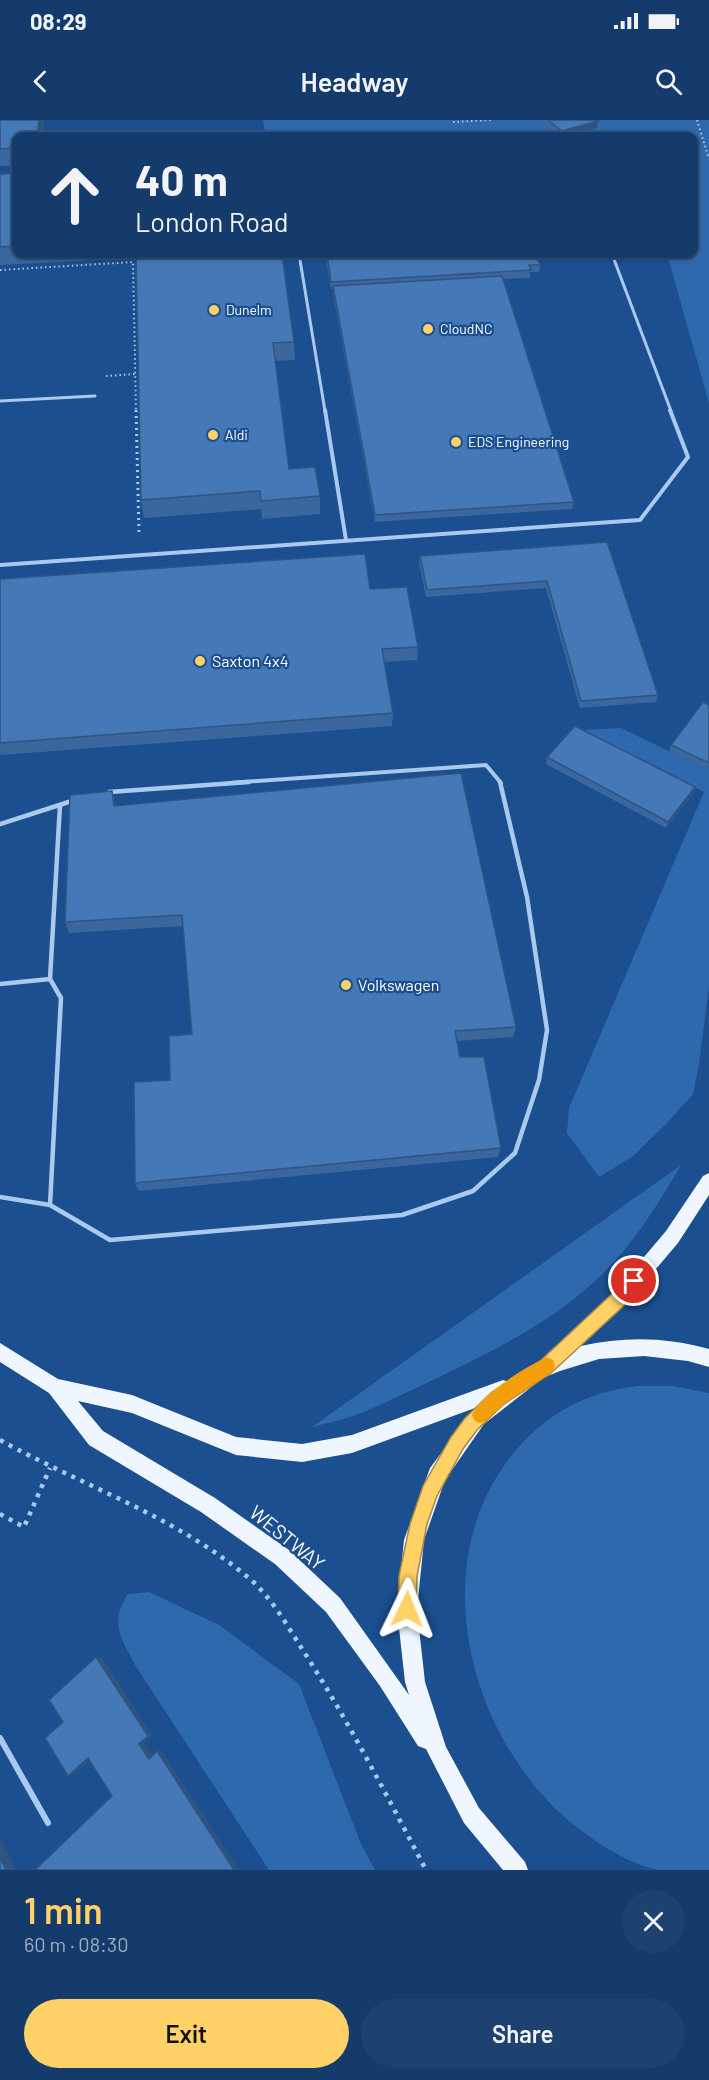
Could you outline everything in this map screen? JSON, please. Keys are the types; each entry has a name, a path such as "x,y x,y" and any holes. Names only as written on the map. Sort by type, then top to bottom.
{"main road":[{"path":"544,1368 622,1296 672,1237 709,1181"},
{"path":"518,1870 475,1821 446,1772 418,1699 410,1655 407,1609 408,1576 414,1544 429,1492 457,1443 486,1409 517,1384 544,1368 585,1354 630,1347 679,1351 709,1358"},
{"name":"WESTWAY","path":"0,1352 54,1387 96,1438 208,1505 282,1557 333,1605 387,1679 446,1772"},
{"name":"WESTWAY","path":"54,1387 132,1404 236,1446 302,1453 352,1444 517,1384"}],"lane":[{"path":"300,258 346,540"},
{"path":"0,565 640,520 688,457 613,258"},
{"path":"0,401 95,396"},
{"path":"0,1197 50,1205 110,1240 402,1215 474,1191 515,1153 539,1080 547,1030 527,897 500,781 486,765 102,792"},
{"path":"0,824 81,799"},
{"path":"50,1205 61,998 50,979 60,805"},
{"path":"0,984 50,979"},
{"path":"0,1738 48,1823"}],"path":[{"path":"453,122 491,120"},
{"path":"697,120 709,159"},
{"path":"0,270 133,262 140,555"},
{"path":"0,1440 50,1468 182,1530 251,1580 278,1612 344,1715 426,1870"},
{"path":"0,1514 24,1527 50,1468"}],"shaded area":[{"path":"263,120 709,120 709,403 668,258 698,258 698,132 265,132"},
{"path":"621,728 706,769 709,766 709,986 693,1094 632,1157 599,1177 567,1133 569,1108 704,792 582,730"},
{"path":"681,1165 631,1242 594,1282 559,1310 500,1346 398,1397 356,1415 312,1427"},
{"path":"638,1386 673,1386 709,1393 709,1870 659,1870 647,1867 614,1852 575,1826 538,1790 507,1746 484,1698 470,1647 465,1594 471,1543 488,1494 517,1449 542,1424 587,1398"},
{"path":"149,1592 219,1625 299,1684 361,1844 375,1870 269,1870 135,1665 122,1638 118,1622 122,1604 128,1594"}],"building":[{"path":"0,120 39,120 38,132 12,132 12,148 0,149"},
{"path":"548,120 597,120 598,121 562,131"},
{"path":"12,173 12,246 0,247 0,174"},
{"path":"136,258 283,258 294,342 273,343 289,469 315,467 320,496 261,501 260,491 141,500"},
{"path":"328,258 537,258 540,265 529,265 531,270 331,282"},
{"name":"EDS Engineering","path":"502,276 574,502 375,515 333,286"},
{"path":"607,542 658,695 581,701 547,581 427,590 420,556"},
{"name":"Saxton 4x4","path":"365,554 370,589 407,587 418,647 382,649 393,713 0,743 0,579"},
{"path":"703,702 709,705 709,763 671,745"},
{"path":"575,726 695,787 668,822 547,757"},
{"name":"Volkswagen","path":"461,773 516,1027 455,1031 460,1057 484,1057 501,1148 135,1183 134,1082 170,1080 169,1036 192,1034 182,915 65,922 70,795 112,791 114,806"},
{"path":"96,1657 148,1736 139,1744 149,1759 157,1751 234,1870 35,1870 112,1796 88,1758 68,1776 45,1738 63,1722 49,1700"},
{"path":"0,1857 6,1870 0,1870"}],"slow traffic":[{"path":"480,1415 517,1384 547,1366"}],"place":[{"name":"Dunelm","path":"214,310"},
{"name":"CloudNC","path":"428,329"},
{"name":"Aldi","path":"213,435"},
{"name":"EDS Engineering","path":"456,442"},
{"name":"Saxton 4x4","path":"200,661"},
{"name":"Volkswagen","path":"346,985"}],"route":[{"path":"407,1609 408,1576 418,1524 441,1467 457,1443 471,1424 498,1398 544,1368 622,1296 634,1281"}]}
